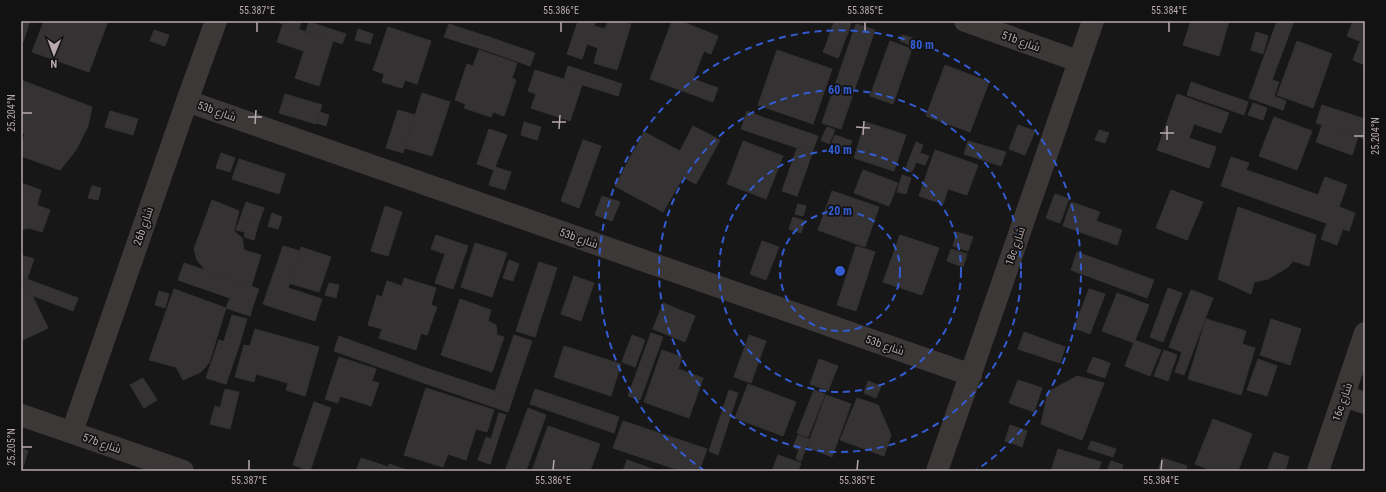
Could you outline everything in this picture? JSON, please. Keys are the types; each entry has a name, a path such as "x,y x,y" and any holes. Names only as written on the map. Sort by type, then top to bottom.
{"street":[{"name":"26b شارع","path":"72,432 216,21"},
{"name":"51b شارع","path":"965,21 1078,61"},
{"name":"18c شارع","path":"938,471 1093,21"},
{"name":"53b شارع","path":"187,101 971,375"},
{"name":"16c شارع","path":"1318,471 1365,333"},
{"path":"1344,396 1365,403"},
{"name":"57b شارع","path":"21,415 183,471"}],"building":[{"path":"21,21 30,21 23,42 21,41"},
{"path":"44,21 108,21 89,72 32,52"},
{"path":"274,21 301,21 299,29"},
{"path":"578,21 596,21 594,26 605,29 608,21 620,21 631,24 617,70 594,63 598,48 587,44 582,59 567,54"},
{"path":"672,21 680,21 718,36 711,54 704,51 693,79 718,88 713,102 650,79"},
{"path":"835,21 845,21 851,23 848,33 832,27"},
{"path":"1191,21 1229,21 1219,56 1183,45"},
{"path":"1277,21 1294,21 1272,80 1279,82 1274,96 1286,101 1283,110 1249,98"},
{"path":"1353,21 1365,23 1365,43 1347,36"},
{"path":"309,22 346,34 342,44 306,31"},
{"path":"283,24 333,41 319,86 295,78 304,51 277,42"},
{"path":"449,24 492,38 488,51 444,37"},
{"path":"856,24 875,30 841,129 822,123"},
{"path":"388,27 431,41 417,84 405,80 402,88 382,82 384,74 373,70"},
{"path":"832,27 848,33 844,42 829,36"},
{"path":"358,29 373,34 370,44 355,40"},
{"path":"154,30 169,35 165,46 150,41"},
{"path":"1256,32 1268,36 1263,54 1251,50"},
{"path":"902,35 913,38 910,45 900,41"},
{"path":"829,36 844,42 841,51 826,45"},
{"path":"492,38 535,53 530,66 488,51"},
{"path":"890,41 912,49 893,104 870,96"},
{"path":"1297,41 1332,54 1313,108 1277,95"},
{"path":"1360,42 1365,43 1365,65 1353,60"},
{"path":"826,45 841,51 838,58 823,52"},
{"path":"479,50 517,63 512,78 516,80 504,116 493,112 491,117 464,108 466,104 455,100 467,64 473,66"},
{"path":"777,50 832,69 813,124 758,105"},
{"path":"945,65 989,82 970,132 926,116"},
{"path":"568,66 622,84 618,96 564,79"},
{"path":"535,70 582,85 570,121 531,108 536,94 528,91"},
{"path":"21,80 92,107 88,126 76,150 60,170 21,156 21,144 25,134 21,132"},
{"path":"1191,82 1248,102 1244,115 1187,95"},
{"path":"422,93 450,102 432,156 405,148"},
{"path":"285,94 322,105 316,124 279,113"},
{"path":"1177,94 1229,113 1221,133 1194,124 1189,138 1216,147 1209,168 1157,150"},
{"path":"1253,103 1267,108 1263,120 1248,115"},
{"path":"1322,105 1365,119 1365,139 1316,123"},
{"path":"398,110 415,115 403,153 386,148"},
{"path":"110,111 138,119 133,135 105,127"},
{"path":"747,111 762,117 756,134 741,129"},
{"path":"320,112 329,115 326,126 317,123"},
{"path":"762,117 818,136 812,153 756,134"},
{"path":"1274,117 1312,131 1297,170 1259,156"},
{"path":"524,122 541,127 537,140 521,135"},
{"path":"865,122 906,135 894,171 854,158"},
{"path":"1018,125 1035,131 1025,155 1009,149"},
{"path":"1322,125 1358,137 1352,155 1316,142"},
{"path":"693,126 720,140 696,184 683,177 663,212 615,186 644,132 680,151"},
{"path":"827,127 835,130 829,144 821,140"},
{"path":"489,129 507,135 494,170 477,164"},
{"path":"1099,130 1109,133 1105,143 1095,140"},
{"path":"835,135 852,141 846,155 829,149"},
{"path":"583,140 601,146 579,208 561,201"},
{"path":"743,141 783,156 766,199 727,184"},
{"path":"968,141 1006,152 1001,166 964,154"},
{"path":"916,142 923,145 912,172 905,170"},
{"path":"797,148 812,153 806,171 791,165"},
{"path":"935,150 978,165 967,195 948,189 943,204 919,196"},
{"path":"221,153 235,158 230,172 216,168"},
{"path":"920,153 929,156 925,165 916,162"},
{"path":"1231,157 1249,163 1246,170 1282,182 1274,205 1221,186"},
{"path":"239,159 285,174 279,194 232,179"},
{"path":"791,165 806,171 797,196 782,191"},
{"path":"495,167 511,172 505,190 489,185"},
{"path":"863,170 898,183 889,206 854,193"},
{"path":"902,175 911,178 906,194 897,192"},
{"path":"1325,177 1347,185 1339,207 1355,213 1349,231 1274,205 1282,182 1318,195"},
{"path":"21,183 41,190 37,205 50,210 42,232 29,228 21,230"},
{"path":"92,186 101,188 98,200 88,198"},
{"path":"1171,190 1203,202 1187,240 1156,228"},
{"path":"832,191 879,207 865,247 818,230"},
{"path":"1055,194 1069,199 1060,223 1046,218"},
{"path":"602,196 620,202 612,221 595,215"},
{"path":"212,200 239,211 234,231 242,238 244,250 261,255 251,287 205,270 197,260 194,249"},
{"path":"246,202 264,208 258,225 240,219"},
{"path":"1071,202 1100,212 1096,221 1122,230 1117,245 1063,226"},
{"path":"798,204 806,206 803,216 795,214"},
{"path":"385,206 402,212 388,256 371,251"},
{"path":"1238,207 1316,235 1309,266 1293,261 1288,267 1268,279 1254,282 1251,294 1218,279"},
{"path":"272,213 282,217 278,229 268,226"},
{"path":"793,217 805,221 801,233 789,229"},
{"path":"240,219 258,225 254,240 244,237 245,232 236,230"},
{"path":"1327,223 1343,228 1337,245 1321,239"},
{"path":"957,232 973,237 968,251 953,246"},
{"path":"436,235 468,246 453,289 435,283 445,254 431,249"},
{"path":"900,235 939,248 922,295 883,282"},
{"path":"762,241 779,247 766,280 750,274"},
{"path":"475,243 507,253 492,297 461,287"},
{"path":"283,246 300,251 288,288 322,299 315,321 263,304"},
{"path":"856,246 875,252 856,311 837,305"},
{"path":"301,247 331,257 319,292 289,283"},
{"path":"951,249 967,254 963,267 947,261"},
{"path":"1077,252 1154,280 1147,298 1071,270"},
{"path":"21,255 34,259 27,279 21,277"},
{"path":"509,260 519,264 513,281 503,278"},
{"path":"539,262 557,268 535,337 516,331"},
{"path":"184,263 259,289 253,306 178,280"},
{"path":"574,276 594,283 581,321 561,314"},
{"path":"21,277 78,298 73,311 26,293 24,284 21,284"},
{"path":"404,278 436,288 431,305 437,307 427,335 421,333 416,350 379,338 382,329 368,325 377,295 382,297 387,281 402,286"},
{"path":"329,283 339,285 336,298 325,295"},
{"path":"21,284 24,284 26,293 32,295 48,328 21,341"},
{"path":"1168,288 1182,293 1163,342 1150,337"},
{"path":"174,289 226,308 209,363 201,372 183,380 176,367 149,360"},
{"path":"1089,289 1105,294 1090,334 1074,328"},
{"path":"1191,290 1213,298 1184,375 1175,372 1182,352 1169,347"},
{"path":"159,291 169,294 165,308 155,305"},
{"path":"1117,293 1149,305 1134,343 1102,331"},
{"path":"230,298 253,306 250,316 226,308"},
{"path":"460,299 491,310 488,321 496,325 497,335 504,337 492,372 441,355"},
{"path":"663,303 695,316 685,342 653,329"},
{"path":"232,315 247,319 239,346 224,341"},
{"path":"1206,319 1246,331 1242,344 1255,348 1241,395 1188,379"},
{"path":"1271,319 1301,329 1290,365 1260,355"},
{"path":"255,329 319,347 305,396 286,390 288,383 256,374 254,382 235,377 244,345 250,346"},
{"path":"1024,332 1065,347 1060,363 1018,349"},
{"path":"651,333 663,337 640,400 628,396"},
{"path":"514,335 532,341 513,397 495,391"},
{"path":"632,335 645,340 635,367 622,362"},
{"path":"749,335 766,341 751,383 734,377"},
{"path":"339,336 426,368 421,382 334,351"},
{"path":"219,340 239,346 226,384 206,378"},
{"path":"1135,340 1161,350 1150,376 1125,366"},
{"path":"564,346 621,364 611,396 554,377"},
{"path":"662,350 682,357 678,369 703,378 689,418 644,402"},
{"path":"1164,350 1177,355 1168,381 1154,376"},
{"path":"339,357 376,369 372,381 379,383 371,406 340,396 338,403 325,399"},
{"path":"1093,357 1110,363 1105,378 1087,372"},
{"path":"819,359 838,366 828,391 810,384"},
{"path":"1258,359 1277,366 1267,396 1247,390"},
{"path":"426,368 513,397 508,412 421,382"},
{"path":"1077,376 1104,383 1082,440 1041,424 1048,392"},
{"path":"143,378 157,400 144,408 130,385"},
{"path":"1018,380 1042,388 1034,412 1009,403"},
{"path":"868,381 881,386 876,398 864,393"},
{"path":"748,384 796,402 783,436 735,418"},
{"path":"426,388 494,410 487,432 476,429 466,460 448,454 443,467 404,455"},
{"path":"225,389 239,392 230,429 210,424 215,406 220,408"},
{"path":"535,389 619,417 614,433 530,404"},
{"path":"729,390 738,393 718,455 709,451"},
{"path":"814,390 825,394 808,437 797,433"},
{"path":"826,395 851,404 832,457 807,447"},
{"path":"857,398 878,405 891,435 884,456 840,440"},
{"path":"314,402 331,408 310,471 293,465"},
{"path":"528,408 546,415 526,471 505,471"},
{"path":"499,413 506,415 490,464 478,460 486,437 491,439"},
{"path":"1213,419 1252,434 1238,471 1214,471 1195,464"},
{"path":"623,421 707,449 699,471 682,471 613,448"},
{"path":"1010,425 1019,428 1014,444 1005,441"},
{"path":"548,426 600,444 590,471 532,471"},
{"path":"1019,428 1027,431 1022,447 1014,444"},
{"path":"798,435 809,439 801,461 796,459 799,450 793,447"},
{"path":"1091,441 1116,449 1113,457 1088,449"},
{"path":"21,448 28,451 22,470 21,470"},
{"path":"1058,449 1101,462 1098,471 1051,471"},
{"path":"1274,452 1289,457 1285,471 1267,471"},
{"path":"778,455 801,463 798,471 772,471"},
{"path":"361,458 388,467 387,471 356,471"},
{"path":"1162,458 1187,466 1186,471 1158,471"},
{"path":"627,460 658,471 623,471"},
{"path":"1111,461 1123,465 1121,471 1107,471"},
{"path":"389,464 410,471 387,471"}]}
